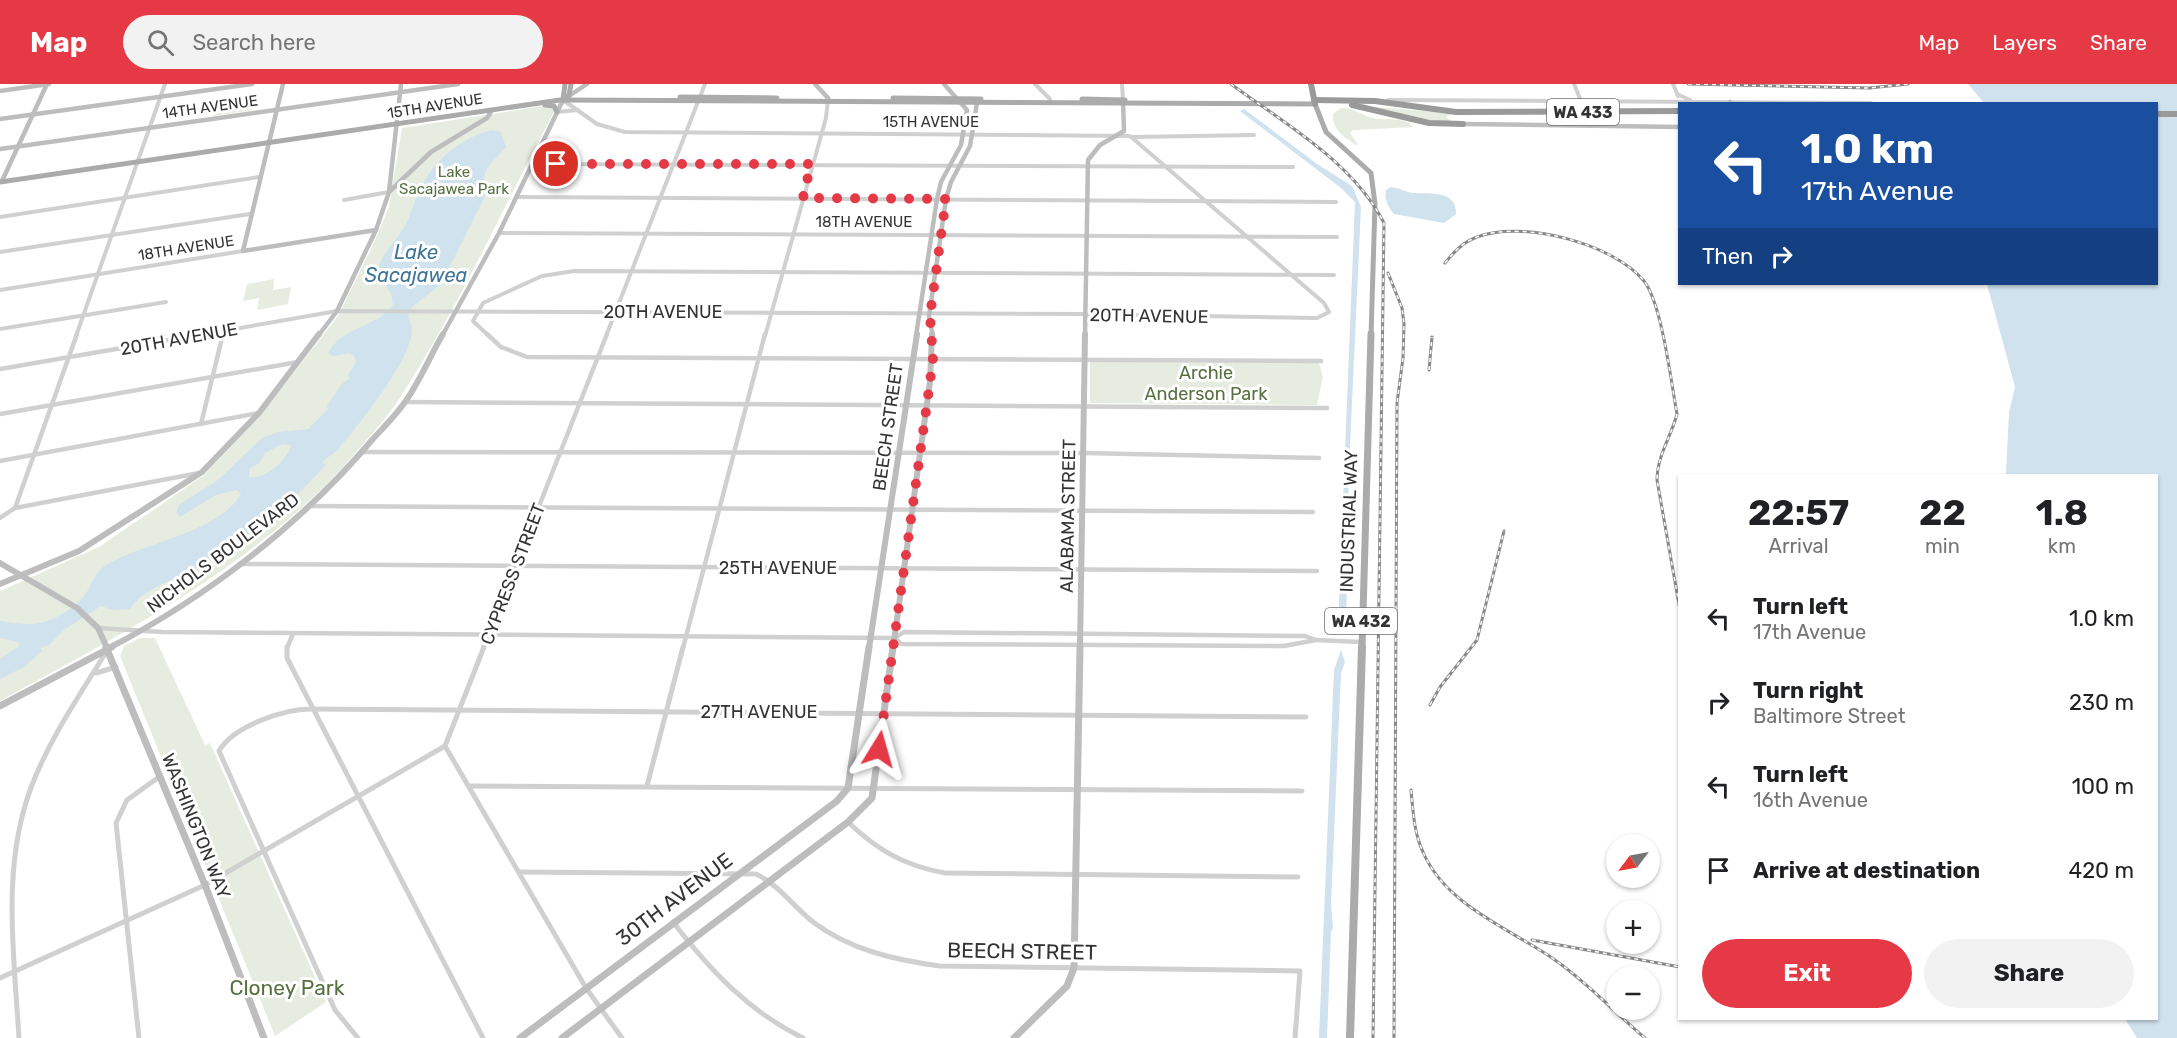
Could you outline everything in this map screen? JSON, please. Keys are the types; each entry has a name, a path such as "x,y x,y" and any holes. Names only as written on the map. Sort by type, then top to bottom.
{"highway":[{"name":"WA 432","path":"1311,84 1315,102"},
{"name":"WA 433","path":"1315,102 1376,101 1454,112"},
{"path":"1439,101 1442,111"},
{"name":"WA 433","path":"1315,102 1454,112 1678,111"},
{"path":"1348,105 1429,123 1463,124"},
{"path":"1454,112 1447,115 1448,119 1463,124"},
{"path":"2158,114 2177,114"}],"main road":[{"path":"563,100 565,84"},
{"path":"563,100 569,95 571,84"},
{"path":"942,98 949,95 951,91"},
{"path":"563,100 958,98 1123,102"},
{"path":"931,103 958,98"},
{"path":"563,100 699,100"},
{"name":"15TH AVENUE","path":"1,183 563,100"},
{"path":"829,100 931,103 1315,102"},
{"path":"578,110 583,102 587,101"},
{"name":"INDUSTRIAL WAY","path":"1315,102 1326,132 1358,158 1371,172 1374,180 1350,1038"},
{"path":"534,104 552,105 557,112"}],"street":[{"path":"0,91 48,84"},
{"path":"1,183 48,84"},
{"path":"15,508 165,84"},
{"path":"0,119 252,84"},
{"path":"243,251 267,142 283,84"},
{"path":"0,584 100,540 202,472 259,412 338,311 376,230 389,192 401,84"},
{"name":"14TH AVENUE","path":"0,149 458,84"},
{"path":"563,100 588,84"},
{"name":"CYPRESS STREET","path":"446,746 705,84"},
{"path":"647,786 829,100 815,84"},
{"path":"944,84 976,114"},
{"path":"1035,84 1050,99"},
{"path":"1089,166 1088,160 1094,150 1120,135 1125,127 1122,84"},
{"path":"1574,84 1581,101"},
{"path":"1673,84 1681,101"},
{"path":"1677,94 1695,101"},
{"name":"15TH AVENUE","path":"563,100 610,130 687,133 1120,135 1133,137"},
{"name":"NICHOLS BOULEVARD","path":"0,706 144,630 239,564 312,506 405,402 499,233 563,100"},
{"path":"1384,100 1713,102"},
{"name":"BEECH STREET","path":"848,788 931,234 941,182 961,145 967,110 964,103"},
{"name":"BEECH STREET","path":"875,789 933,358 930,316 946,199 973,134 977,103"},
{"path":"344,200 389,192 431,152 487,118 492,110"},
{"path":"557,112 578,110"},
{"path":"1463,124 1678,127"},
{"path":"1133,137 1140,135 1254,135"},
{"path":"1133,137 1291,274"},
{"path":"533,164 1293,167"},
{"name":"ALABAMA STREET","path":"1074,968 1089,166"},
{"path":"0,217 259,177"},
{"path":"516,197 1336,202"},
{"path":"0,252 250,214"},
{"name":"18TH AVENUE","path":"0,290 376,230"},
{"name":"18TH AVENUE","path":"499,233 1337,237"},
{"path":"1321,361 518,355 501,347 473,321 483,303 542,276 560,272 632,270 1334,275"},
{"name":"20TH AVENUE","path":"0,369 338,311 771,312 930,316 1085,314 1317,318 1329,312 1324,303 1291,274"},
{"path":"0,329 166,302"},
{"path":"201,424 224,331"},
{"path":"0,414 298,362"},
{"path":"405,402 1327,408"},
{"path":"0,461 259,412"},
{"path":"361,452 899,455 1084,453 1319,458"},
{"path":"0,518 15,508 202,472"},
{"path":"312,506 1313,512"},
{"name":"WASHINGTON WAY","path":"0,563 89,617 98,627 205,885 264,1038"},
{"name":"25TH AVENUE","path":"239,564 517,564 1317,571"},
{"path":"98,627 293,634 491,633 895,638 904,632 1082,633 1305,636 1316,640 1361,642"},
{"path":"293,634 285,652 311,709 483,1038"},
{"path":"895,638 901,644 1284,646 1306,644 1316,640"},
{"path":"19,1038 12,872 25,806 49,750 109,649"},
{"path":"94,674 116,667"},
{"name":"27TH AVENUE","path":"264,851 219,751 220,746 277,714 293,710 1306,717"},
{"path":"0,978 205,885 446,746 586,988 622,1038"},
{"path":"139,1038 116,833 118,814 130,795 159,777"},
{"path":"469,786 1302,791"},
{"name":"30TH AVENUE","path":"520,1038 837,801 848,788"},
{"path":"562,1038 848,822 866,806 875,789"},
{"path":"848,822 871,845 898,860 931,872 1077,876 1298,877"},
{"path":"264,851 335,1010 358,1038"},
{"path":"519,872 756,874 771,880"},
{"name":"BEECH STREET","path":"771,880 813,922 839,939 870,953 905,962 940,966 1300,971 1295,1038"},
{"path":"673,922 732,993 766,1018 803,1038"},
{"path":"1014,1038 1067,986 1074,968"}],"green space":[{"path":"254,99 252,110 213,116 216,105"},
{"path":"1348,105 1452,113 1446,117 1452,122 1443,124"},
{"name":"Lake Sacajawea Park","path":"550,106 555,110 437,336 393,408 326,485 284,523 194,589 147,619 0,701 0,591 99,547 203,476 257,420 338,316 389,207 402,128"},
{"path":"1341,108 1372,118 1405,121 1413,127 1353,130 1350,133 1358,145 1356,145 1336,129 1333,114"},
{"path":"274,279 273,290 291,287 288,304 257,310 259,298 243,301 247,284"},
{"name":"Archie Anderson Park","path":"1090,362 1319,363 1323,377 1317,405 1090,403"},
{"name":"Cloney Park","path":"140,638 155,638 205,745 210,743 326,1002 275,1036 120,656 124,646"}],"water":[{"path":"1968,84 2177,84 2177,1038 2137,1038 2126,1020 2158,1020 2158,474 2006,474 2009,412 2015,387 1987,285 2158,285 2158,102 1983,102"},
{"path":"1244,109 1317,164 1352,186 1361,207 1349,468 1346,629 1342,633 1338,626 1355,202 1341,188 1240,111"},
{"name":"Lake Sacajawea","path":"492,130 501,132 506,147 485,173 486,194 441,284 412,307 408,316 412,326 410,342 394,374 348,438 322,463 326,465 297,495 272,513 270,515 272,518 215,557 151,590 136,601 130,609 113,610 101,606 64,630 49,645 40,648 42,651 24,667 0,679 0,659 19,646 19,642 0,638 0,621 32,624 54,618 81,599 99,571 108,564 216,518 241,494 237,490 216,495 180,517 176,513 179,505 218,480 262,438 278,432 308,429 328,409 327,406 342,384 350,378 348,375 356,362 350,353 333,356 328,353 342,337 386,313 393,305 391,293 377,274 381,260 405,226 419,191 432,170 449,152 480,134","holes":["282,444 291,445 281,463 275,468 262,475 249,477 249,469 259,463 265,453"]},
{"path":"1391,187 1412,193 1447,197 1455,206 1456,214 1444,223 1394,214 1388,206 1386,197 1386,190"},
{"path":"1341,650 1345,662 1341,673 1327,1038 1319,1038 1334,670"}],"railway":[{"path":"1231,84 1295,129 1336,163 1355,181 1371,201 1384,223 1373,1038"},
{"path":"1688,84 1869,88 1908,84"},
{"path":"1445,263 1455,251 1477,237 1496,232 1541,233 1566,238 1611,256 1630,268 1644,281 1656,307 1661,325 1677,414 1662,455 1657,480 1678,599"},
{"path":"1388,273 1402,308 1404,324 1403,358 1397,403 1394,1038"},
{"path":"1429,370 1432,337"},
{"path":"1430,705 1440,687 1477,640 1504,531"},
{"path":"1411,790 1414,822 1420,845 1433,871 1447,887 1481,915 1567,969 1645,1038"},
{"path":"1532,940 1678,967"}],"route":[{"path":"556,164 811,164 803,198 946,199 930,316 933,358 879,749"}]}
